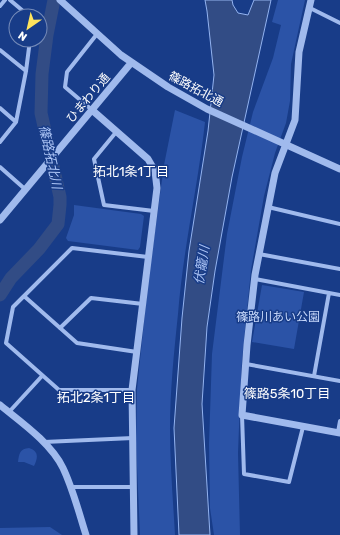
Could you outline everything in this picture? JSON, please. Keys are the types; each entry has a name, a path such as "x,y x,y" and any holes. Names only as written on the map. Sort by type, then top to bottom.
{"street":[{"path":"0,6 5,0"},
{"path":"10,0 19,8"},
{"path":"304,427 289,482 244,474 242,415 255,279 274,173 294,120 299,52 312,0"},
{"name":"篠路拓北通","path":"62,2 131,63 168,87 207,109 340,169"},
{"path":"310,8 340,23"},
{"path":"97,34 67,72 65,87 148,159 155,171 157,188 132,390 134,535"},
{"path":"0,142 16,122 29,48"},
{"path":"0,50 26,71"},
{"name":"ひまわり通","path":"0,220 131,63"},
{"path":"0,108 16,122"},
{"path":"117,131 94,159 104,205 154,211"},
{"path":"0,168 26,190"},
{"path":"268,207 340,224"},
{"path":"132,390 59,390 6,343 13,307 72,248 148,257"},
{"path":"259,254 340,269"},
{"path":"255,279 340,295"},
{"path":"314,376 329,293"},
{"path":"24,296 77,343 137,352"},
{"path":"60,328 91,298 143,304"},
{"path":"246,364 340,381"},
{"path":"9,412 42,376"},
{"path":"0,405 44,442 62,466 71,488 86,535"},
{"path":"242,415 339,432 340,421"},
{"path":"44,442 133,438"},
{"path":"71,488 134,487"}],"green space":[{"path":"278,0 305,0 291,64 290,101 286,123 275,153 264,196 251,270 242,360 240,402 238,453 240,535 214,535 210,508 209,444 212,354 227,234 242,157 253,112 273,58 281,25 272,22"},
{"path":"175,110 205,122 199,170 183,266 172,372 170,442 175,535 140,535 136,443 137,389 148,283 164,165"},
{"path":"74,205 141,214 144,216 140,247 138,250 68,241 66,238 74,215"},
{"name":"篠路川あい公園","path":"262,285 304,292 294,349 252,342"},
{"path":"29,448 35,451 37,455 34,466 24,462 18,462 20,452"},
{"path":"50,527 62,535 0,535 0,528"}],"water":[{"name":"伏籠川","path":"205,0 232,0 238,13 248,15 254,0 271,0 232,177 215,271 207,327 202,404 210,535 179,535 174,428 182,318 189,251 208,131 214,75"}],"waterway":[{"name":"篠路拓北川","path":"0,295 11,278 39,249 58,224 60,197 41,113 42,74 47,35 54,0"}],"district":[{"name":"拓北1条1丁目","path":"131,171"},
{"name":"篠路5条10丁目","path":"287,393"},
{"name":"拓北2条1丁目","path":"96,397"}]}
